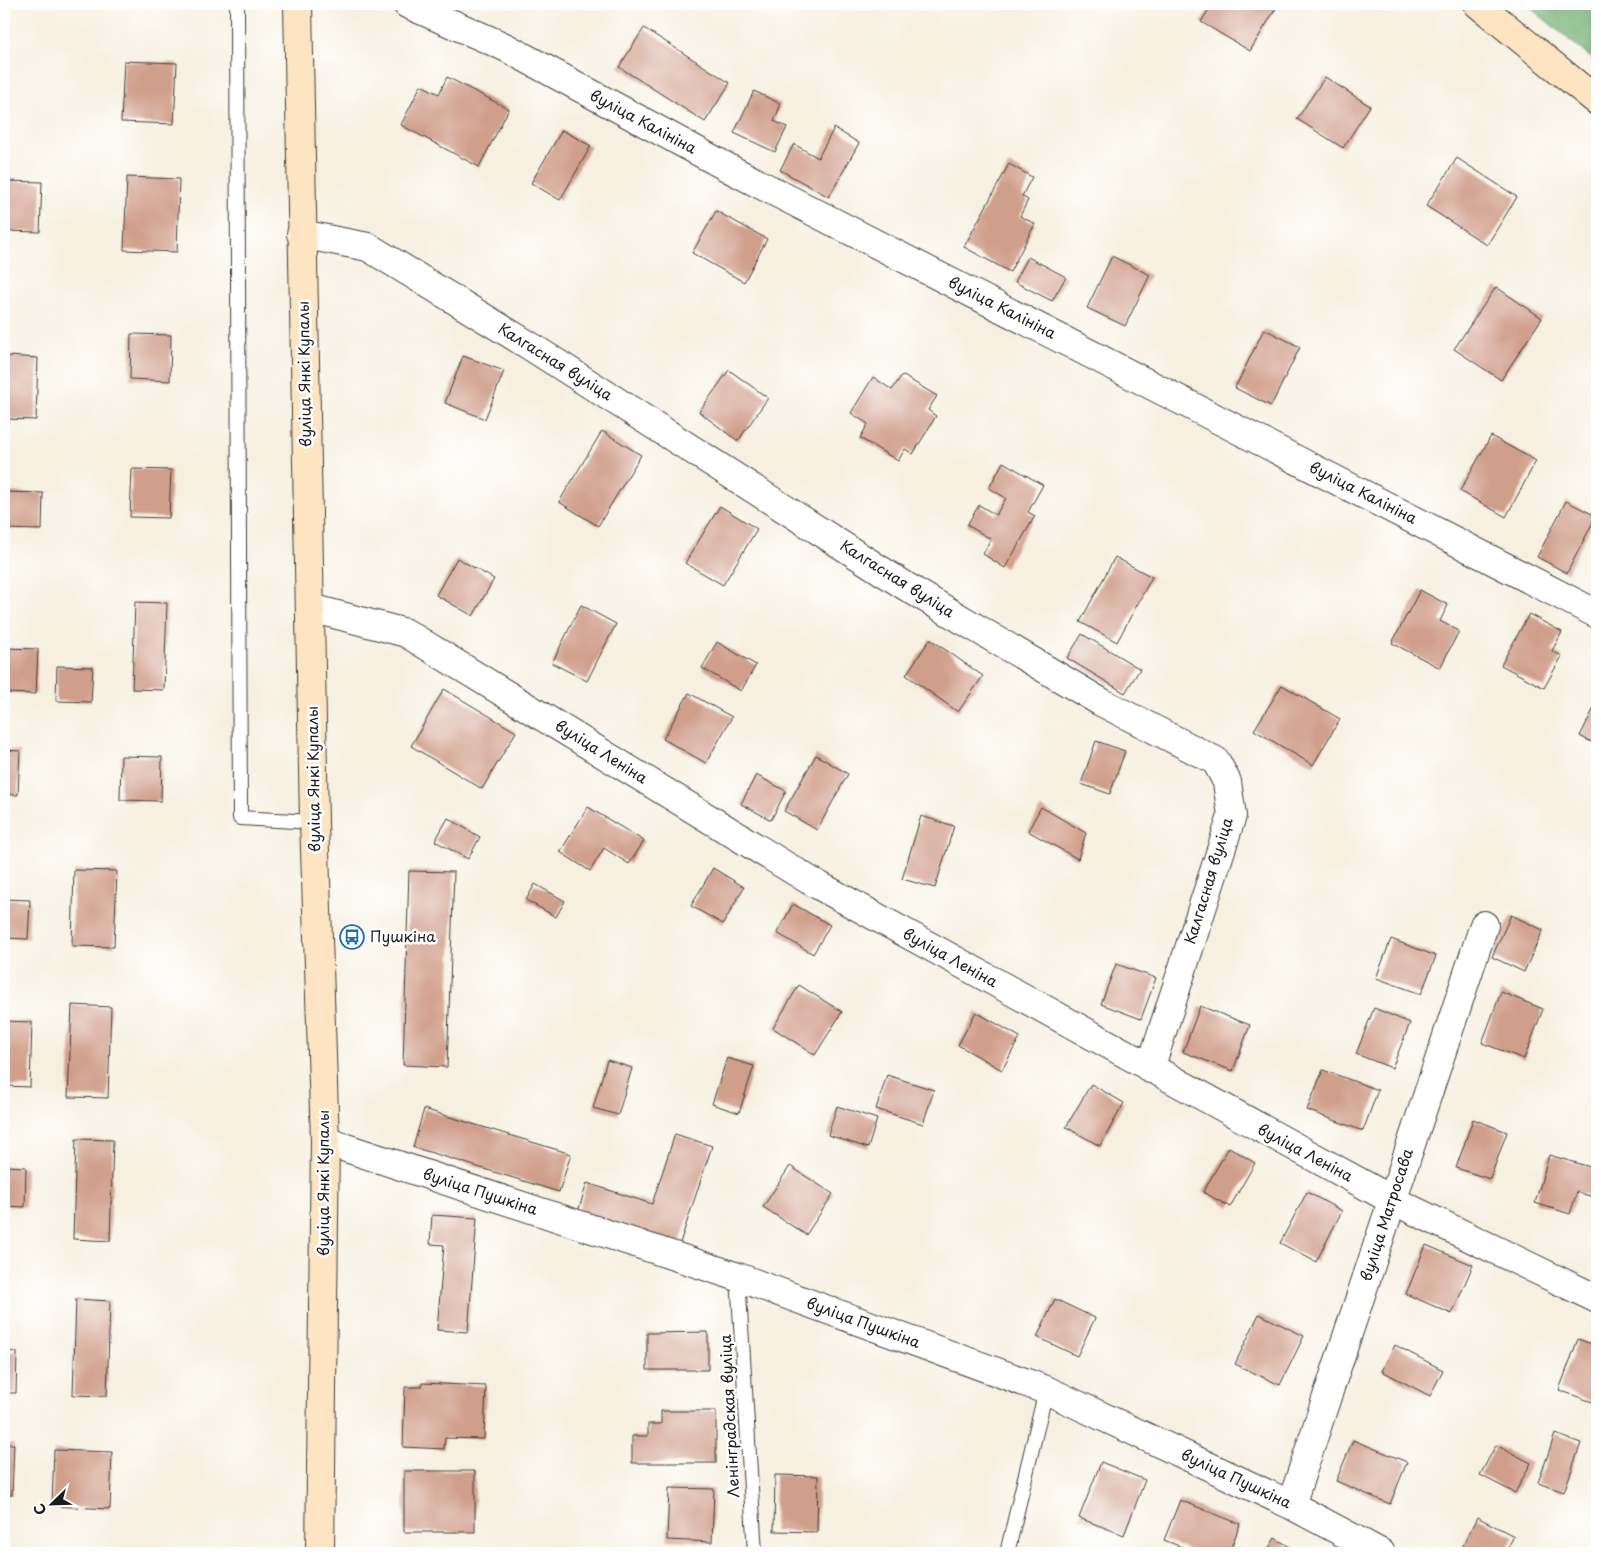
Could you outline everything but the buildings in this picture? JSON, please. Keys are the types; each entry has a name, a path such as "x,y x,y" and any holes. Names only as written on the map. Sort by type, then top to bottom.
{"street":[{"name":"вуліца Янкі Купалы","path":"298,4 314,822 325,1141 320,1553"},
{"name":"вуліца Калініна","path":"407,4 505,47 736,172 1597,614"},
{"path":"1478,4 1597,101"},
{"name":"Калгасная вуліца","path":"301,234 368,248 530,346 908,587 1101,702 1216,761 1227,782 1232,816 1150,1069"},
{"name":"вуліца Леніна","path":"311,608 406,633 809,880 1150,1069 1392,1200 1597,1299"},
{"name":"вуліца Матросава","path":"1291,1505 1484,925"},
{"name":"вуліца Пушкіна","path":"325,1141 738,1277 1046,1390 1291,1505 1381,1553"}],"lane":[{"path":"236,4 240,818 314,822"},
{"name":"Ленінградская вуліца","path":"738,1277 755,1553"},
{"path":"1006,1553 1046,1390"}],"green space":[{"path":"1526,4 1597,4 1597,63"}],"place":[{"name":"Пушкіна","path":"352,937"}]}
